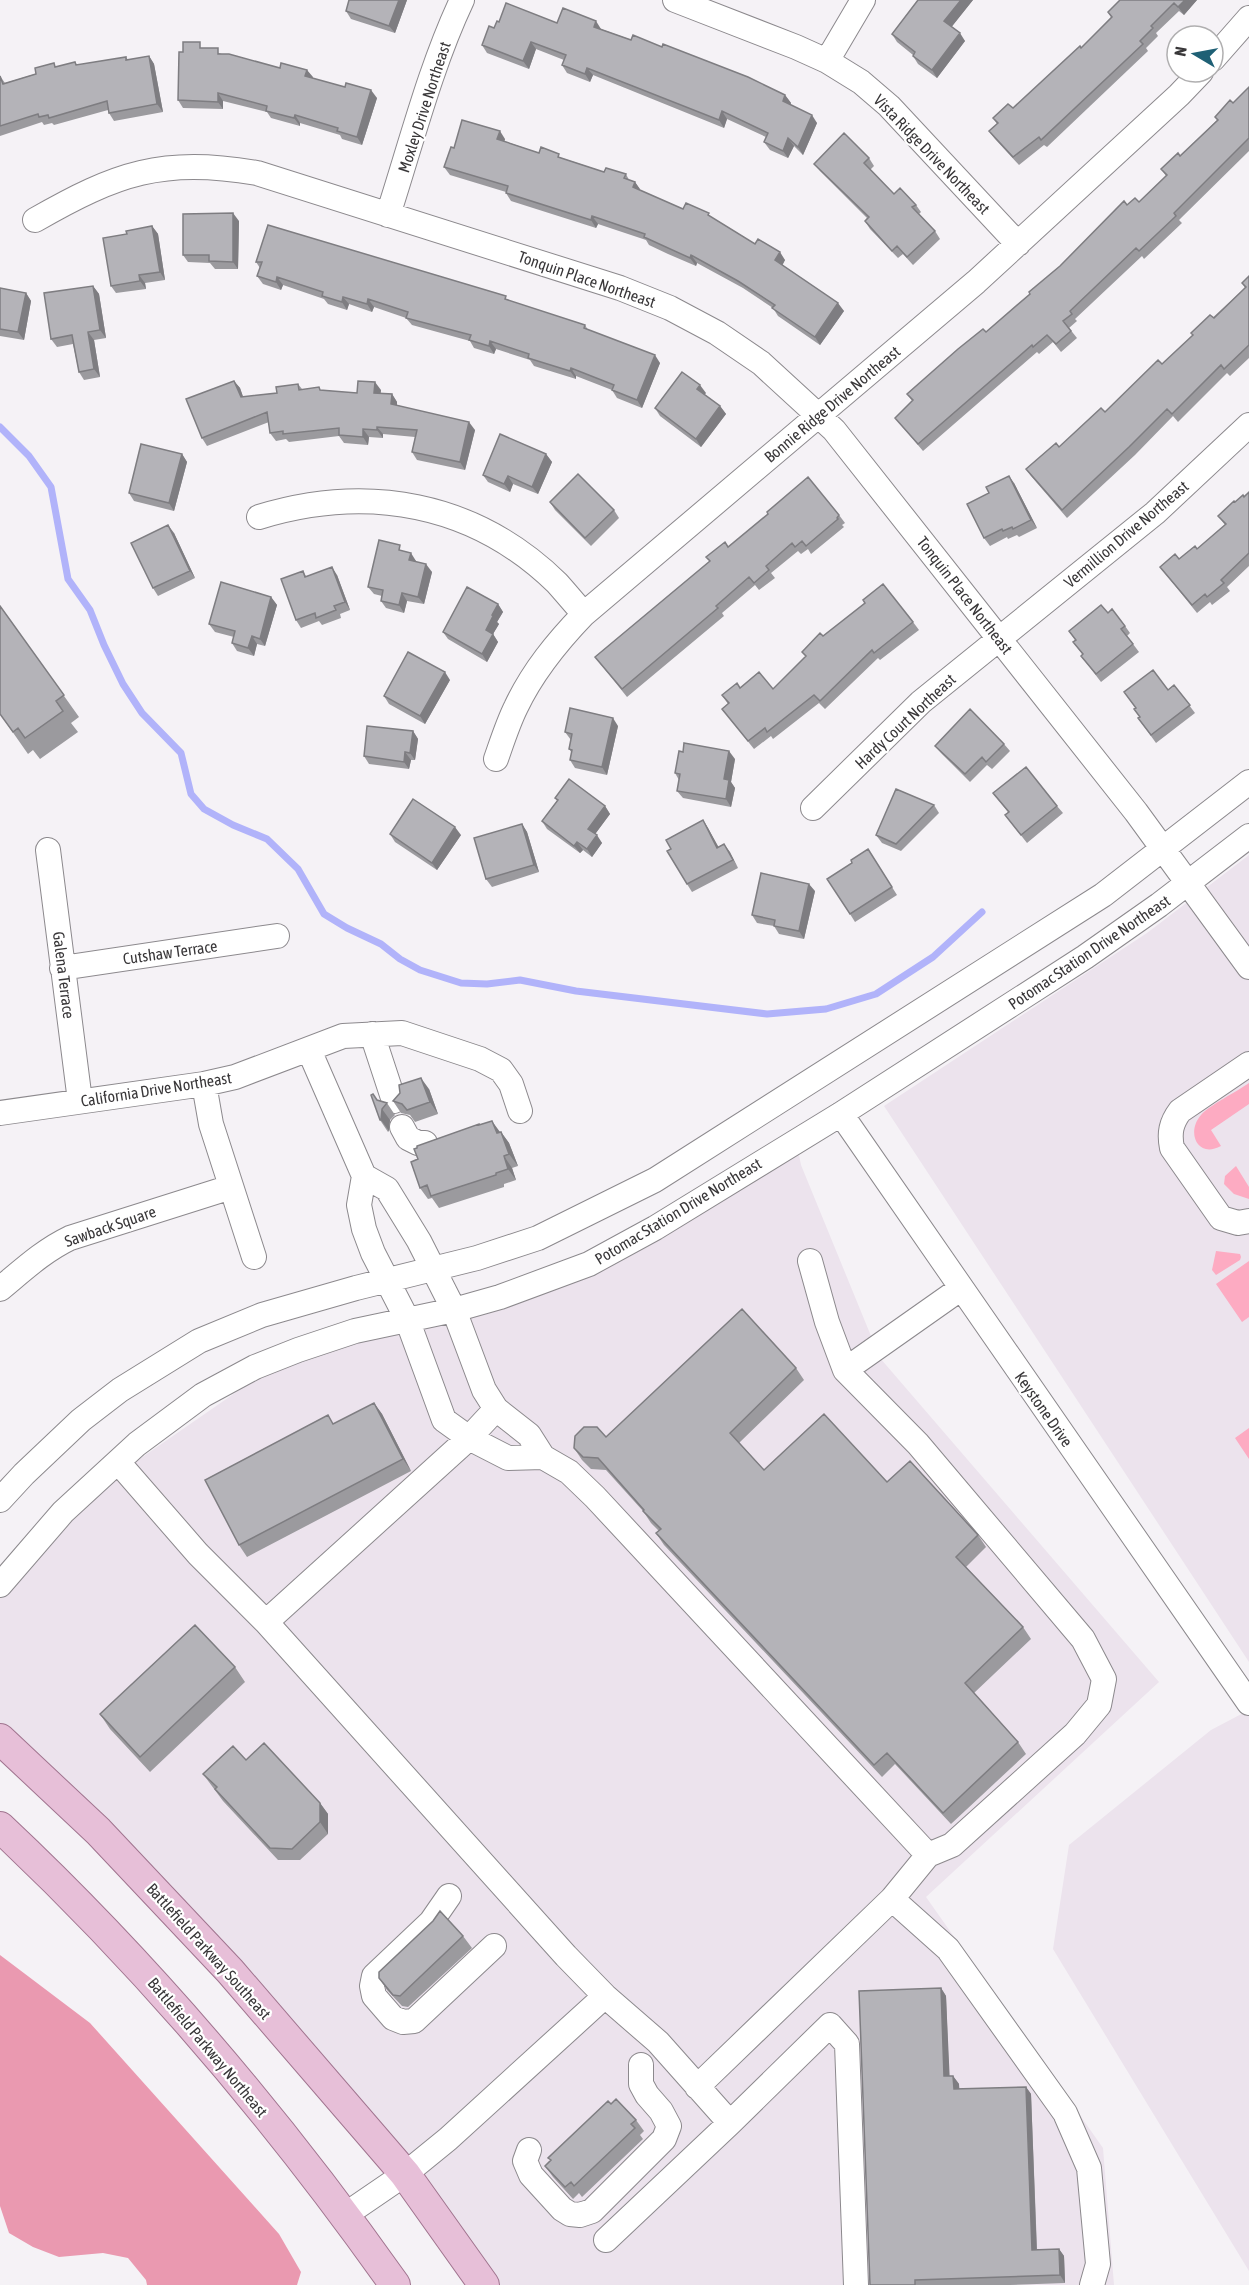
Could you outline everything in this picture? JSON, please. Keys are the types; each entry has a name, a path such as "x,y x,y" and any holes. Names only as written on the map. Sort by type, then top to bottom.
{"main road":[{"name":"Battlefield Parkway Southeast","path":"0,1739 98,1831 230,1971 405,2174"},
{"name":"Battlefield Parkway Northeast","path":"0,1827 137,1964 262,2110 345,2215 395,2285"},
{"path":"405,2174 483,2285"}],"street":[{"name":"Moxley Drive Northeast","path":"388,215 432,78 462,0"},
{"name":"Vista Ridge Drive Northeast","path":"675,0 796,47 827,61 861,82 889,106 1018,244"},
{"path":"827,61 863,0"},
{"path":"1225,45 1249,18"},
{"name":"Bonnie Ridge Drive Northeast","path":"496,759 515,707 536,671 560,639 584,614 1018,244 1190,84"},
{"name":"Tonquin Place Northeast","path":"35,220 75,197 110,182 146,171 181,166 219,167 257,173 620,288 670,308 717,333 761,363 820,415 867,471 1163,849 1249,967"},
{"name":"Vermillion Drive Northeast","path":"1000,638 1155,513 1249,425"},
{"path":"259,518 290,508 329,501 372,500 412,506 452,517 485,532 523,555 556,583 584,614"},
{"name":"Hardy Court Northeast","path":"813,808 921,702 1000,638"},
{"path":"0,1500 81,1420 120,1390 199,1341 262,1315 477,1258 538,1238 655,1180 1103,896 1249,782"},
{"name":"Potomac Station Drive Northeast","path":"0,1585 63,1512 137,1444 203,1395 255,1367 298,1350 356,1331 454,1310 589,1264 655,1228 841,1114 1085,957 1187,884 1249,836"},
{"name":"Galena Terrace","path":"48,850 80,1101"},
{"name":"Cutshaw Terrace","path":"62,968 278,936"},
{"name":"California Drive Northeast","path":"0,1113 204,1084 235,1077 343,1036 402,1033 423,1038 480,1059 501,1070 511,1084 520,1111"},
{"path":"372,1034 394,1101"},
{"path":"309,1050 364,1176 359,1206 364,1229 407,1319 444,1420 468,1438 508,1458 543,1457"},
{"path":"1249,1064 1180,1111 1173,1121 1170,1136 1172,1148 1221,1218 1238,1223 1249,1221"},
{"path":"204,1084 211,1124 254,1257"},
{"name":"Keystone Drive","path":"841,1114 960,1289 1249,1703"},
{"path":"402,1127 408,1138 418,1143 435,1140"},
{"path":"364,1176 387,1189 433,1268 454,1310 484,1390 495,1409 530,1435 543,1457 569,1472 610,1512 928,1855"},
{"name":"Sawback Square","path":"0,1289 34,1259 70,1238 231,1186"},
{"path":"697,2087 892,1899 928,1855 952,1845 1075,1734 1099,1705 1104,1679 1083,1639 918,1444 845,1370 827,1322 810,1261"},
{"path":"845,1370 960,1289"},
{"path":"266,1622 468,1438 495,1409"},
{"path":"118,1462 198,1554 266,1622 566,1956 605,1996 658,2042 730,2123"},
{"path":"449,1896 431,1922 374,1976 372,1986 374,1996 393,2018 403,2022 414,2021 494,1946"},
{"path":"892,1899 948,1949 1065,2114 1089,2168 1098,2264 1092,2285"},
{"path":"345,2215 405,2174 448,2139 605,1996"},
{"path":"606,2241 830,2025 847,2044 856,2285"},
{"path":"529,2150 525,2161 531,2175 562,2209 570,2214 580,2215 592,2211 664,2139 669,2126 661,2111 646,2095 641,2084 641,2065"}],"shaded area":[{"path":"1249,855 1249,1662 884,1106 1147,933"},
{"path":"1249,1083 1249,1104 1211,1130 1221,1146 1206,1149 1200,1146 1196,1142 1194,1129 1201,1115"},
{"path":"796,1140 801,1165 880,1358 1159,1682 926,1897 1103,2148 1114,2285 484,2285 405,2174 0,1739 0,1585 63,1512 248,1384 355,1331 407,1319 655,1228"},
{"path":"1236,1166 1249,1187 1249,1199 1234,1194 1224,1184 1225,1176"},
{"path":"1216,1251 1240,1254 1241,1257 1240,1260 1216,1275 1212,1270"},
{"path":"1249,1261 1249,1317 1242,1322 1216,1284"},
{"path":"1249,1428 1249,1459 1235,1438"},
{"path":"1249,1710 1249,2271 1053,1949 1069,1845 1211,1730"},
{"path":"0,1955 90,2023 279,2234 301,2272 297,2285 147,2285 146,2280 128,2258 103,2253 59,2257 33,2247 9,2233 0,2206"}],"building":[{"path":"349,0 399,0 389,26 346,11"},
{"path":"918,0 961,0 944,21 960,33 932,70 913,56 915,52 892,34"},
{"path":"1120,0 1185,0 1178,7 1174,3 1151,26 1153,28 1140,41 1143,44 1041,140 1039,137 1013,157 989,131 998,123 993,118 1008,104 1013,108 1080,46 1081,48 1112,17 1108,12"},
{"path":"506,3 557,23 563,8 596,21 594,27 631,40 633,35 662,47 663,44 748,77 785,95 783,101 812,115 798,147 788,138 783,151 764,142 768,133 722,111 719,120 587,68 585,74 562,65 566,55 531,42 523,61 482,45 489,26 494,28 497,21 499,22"},
{"path":"183,42 200,42 200,48 218,48 218,54 229,54 280,68 281,63 307,70 305,76 345,87 346,83 371,90 357,137 337,131 338,128 295,115 294,118 266,111 267,106 218,93 218,102 178,100 179,52 183,52"},
{"path":"149,56 157,104 109,113 107,101 49,118 48,115 39,117 38,114 0,126 0,76 3,84 36,74 35,68 54,63 55,67 75,62 76,65 126,57 126,60"},
{"path":"1249,87 1249,138 1174,213 1176,216 1139,251 1136,248 1070,311 1072,314 1063,321 1071,331 1056,344 1047,335 1033,347 1032,345 918,444 895,418 913,400 907,394 958,349 983,329 986,332 1030,294 1029,292 1060,266 1124,201 1127,205 1135,198 1139,202 1167,175 1161,169 1178,153 1180,156 1218,120 1215,117 1230,100 1233,103"},
{"path":"462,120 500,131 497,139 539,153 541,147 559,154 558,157 604,172 606,168 626,174 624,178 635,182 633,187 683,209 686,203 709,213 708,215 755,244 758,239 780,252 775,260 838,303 815,337 772,308 775,305 691,255 690,258 644,237 645,234 592,216 591,220 506,193 508,186 444,167 451,147 454,148"},
{"path":"844,133 869,158 864,163 894,194 900,188 916,205 912,207 935,231 907,257 897,246 892,251 865,221 869,217 814,164"},
{"path":"233,213 233,262 209,261 209,255 183,255 183,214"},
{"path":"268,225 506,296 505,299 585,325 584,328 655,355 637,400 612,390 614,385 571,368 570,371 528,358 529,354 490,341 489,346 469,340 471,335 406,318 408,312 368,299 367,304 343,297 342,302 322,296 323,292 277,277 276,282 257,276 262,262 256,262"},
{"path":"152,226 160,272 139,275 140,281 111,286 103,238 127,234 126,231"},
{"path":"1249,276 1249,345 1224,369 1221,365 1172,414 1167,409 1062,510 1026,469 1056,443 1059,447 1101,408 1105,412 1158,360 1162,364 1193,335 1191,333 1210,315 1214,318 1246,287 1242,283"},
{"path":"93,286 100,330 88,332 94,369 79,372 72,335 51,339 44,293"},
{"path":"0,288 26,293 18,332 0,329"},
{"path":"682,372 700,385 697,389 720,406 696,439 655,408"},
{"path":"234,381 241,397 277,393 276,387 298,384 299,390 319,387 320,390 357,393 358,381 375,382 374,393 392,394 391,404 469,422 460,462 412,452 417,430 377,427 377,430 363,429 363,437 339,435 339,428 283,434 283,431 270,433 267,412 202,438 186,399"},
{"path":"500,434 546,454 532,487 508,476 504,484 483,475"},
{"path":"141,444 182,454 169,503 129,493"},
{"path":"578,474 614,510 585,538 550,502"},
{"path":"1009,476 1031,520 1013,529 1012,527 1003,531 1002,529 984,538 967,504 989,493 986,487"},
{"path":"808,477 839,515 838,519 806,546 802,541 795,547 792,543 766,566 769,570 754,583 749,577 716,606 718,608 622,689 595,657 710,561 706,557 725,542 728,547"},
{"path":"1249,492 1249,553 1221,580 1224,583 1207,597 1205,594 1192,605 1160,567 1175,554 1179,559 1195,546 1197,549 1226,524 1218,516 1234,501"},
{"path":"168,525 190,571 153,588 131,543"},
{"path":"379,540 400,545 399,550 411,553 409,560 426,564 418,597 402,593 399,605 381,601 383,590 368,587"},
{"path":"332,567 345,602 334,606 336,610 316,618 315,613 296,620 281,579 303,571 305,577"},
{"path":"221,582 271,597 260,639 252,636 248,648 232,643 235,631 209,624"},
{"path":"883,584 913,622 874,653 872,650 820,701 814,695 767,732 765,728 748,741 722,709 729,703 722,695 737,683 740,688 759,672 773,689 806,656 802,652 820,633 823,636 865,603 863,600"},
{"path":"467,587 498,604 486,630 493,634 482,654 443,632"},
{"path":"1101,605 1108,613 1112,609 1125,626 1121,629 1133,644 1096,674 1081,656 1083,654 1073,642 1076,640 1069,631"},
{"path":"0,606 64,695 56,701 63,711 25,738 18,728 13,732 0,714"},
{"path":"408,652 445,672 420,716 384,696"},
{"path":"1153,670 1168,690 1174,685 1190,705 1151,735 1138,718 1140,717 1134,709 1136,708 1124,692"},
{"path":"570,708 613,718 602,767 570,760 572,750 569,749 572,734 565,732"},
{"path":"970,709 1004,744 986,762 982,757 965,774 935,746"},
{"path":"367,726 413,731 410,753 405,752 404,762 364,756"},
{"path":"684,743 729,751 724,779 729,780 726,799 677,791 680,774 675,773 679,751 683,752"},
{"path":"1026,767 1057,806 1021,835 1005,815 1009,812 993,793"},
{"path":"569,779 605,806 588,829 597,835 587,849 577,842 574,846 542,821 558,800 555,798"},
{"path":"896,789 934,805 896,844 876,835"},
{"path":"413,799 455,827 432,863 390,834"},
{"path":"703,820 717,848 724,844 733,860 687,884 667,851 671,849 666,840"},
{"path":"522,824 534,865 486,879 474,838"},
{"path":"868,849 892,887 850,914 827,879 852,863 851,860"},
{"path":"761,873 809,884 799,931 774,926 775,920 752,915"},
{"path":"421,1078 430,1102 407,1110 402,1104 393,1101 400,1093 399,1085"},
{"path":"373,1094 377,1100 387,1103 382,1109 381,1120 371,1095"},
{"path":"492,1121 497,1133 501,1132 509,1154 504,1156 508,1169 431,1196 427,1185 420,1188 411,1162 418,1159 414,1149 417,1146"},
{"path":"742,1309 796,1368 730,1433 764,1470 824,1414 887,1482 910,1461 978,1535 956,1557 1023,1627 965,1683 1018,1742 943,1813 887,1753 874,1765 656,1533 661,1529 598,1458 583,1457 574,1448 575,1436 584,1427 597,1427 606,1437"},
{"path":"374,1403 403,1459 239,1545 205,1480 328,1415 333,1424"},
{"path":"195,1625 235,1667 140,1757 100,1714"},
{"path":"264,1743 320,1803 320,1822 292,1849 270,1848 203,1774 233,1746 246,1760"},
{"path":"440,1911 463,1936 400,1996 393,1995 379,1978 379,1972 433,1921"},
{"path":"941,1988 944,2076 953,2076 954,2089 1026,2087 1032,2250 1059,2249 1060,2275 915,2280 915,2285 870,2285 859,1991"},
{"path":"616,2099 636,2120 631,2124 635,2128 574,2186 571,2182 565,2187 545,2166 551,2160 548,2158 608,2101 611,2104"}],"waterway":[{"path":"0,427 29,456 51,487 68,579 90,610 123,684 142,713 181,753 191,794 204,809 233,825 267,839 298,869 324,914 381,944 400,959 420,970 461,983 487,984 520,980 576,991 767,1014 826,1009 876,994 933,957 982,912"}]}
